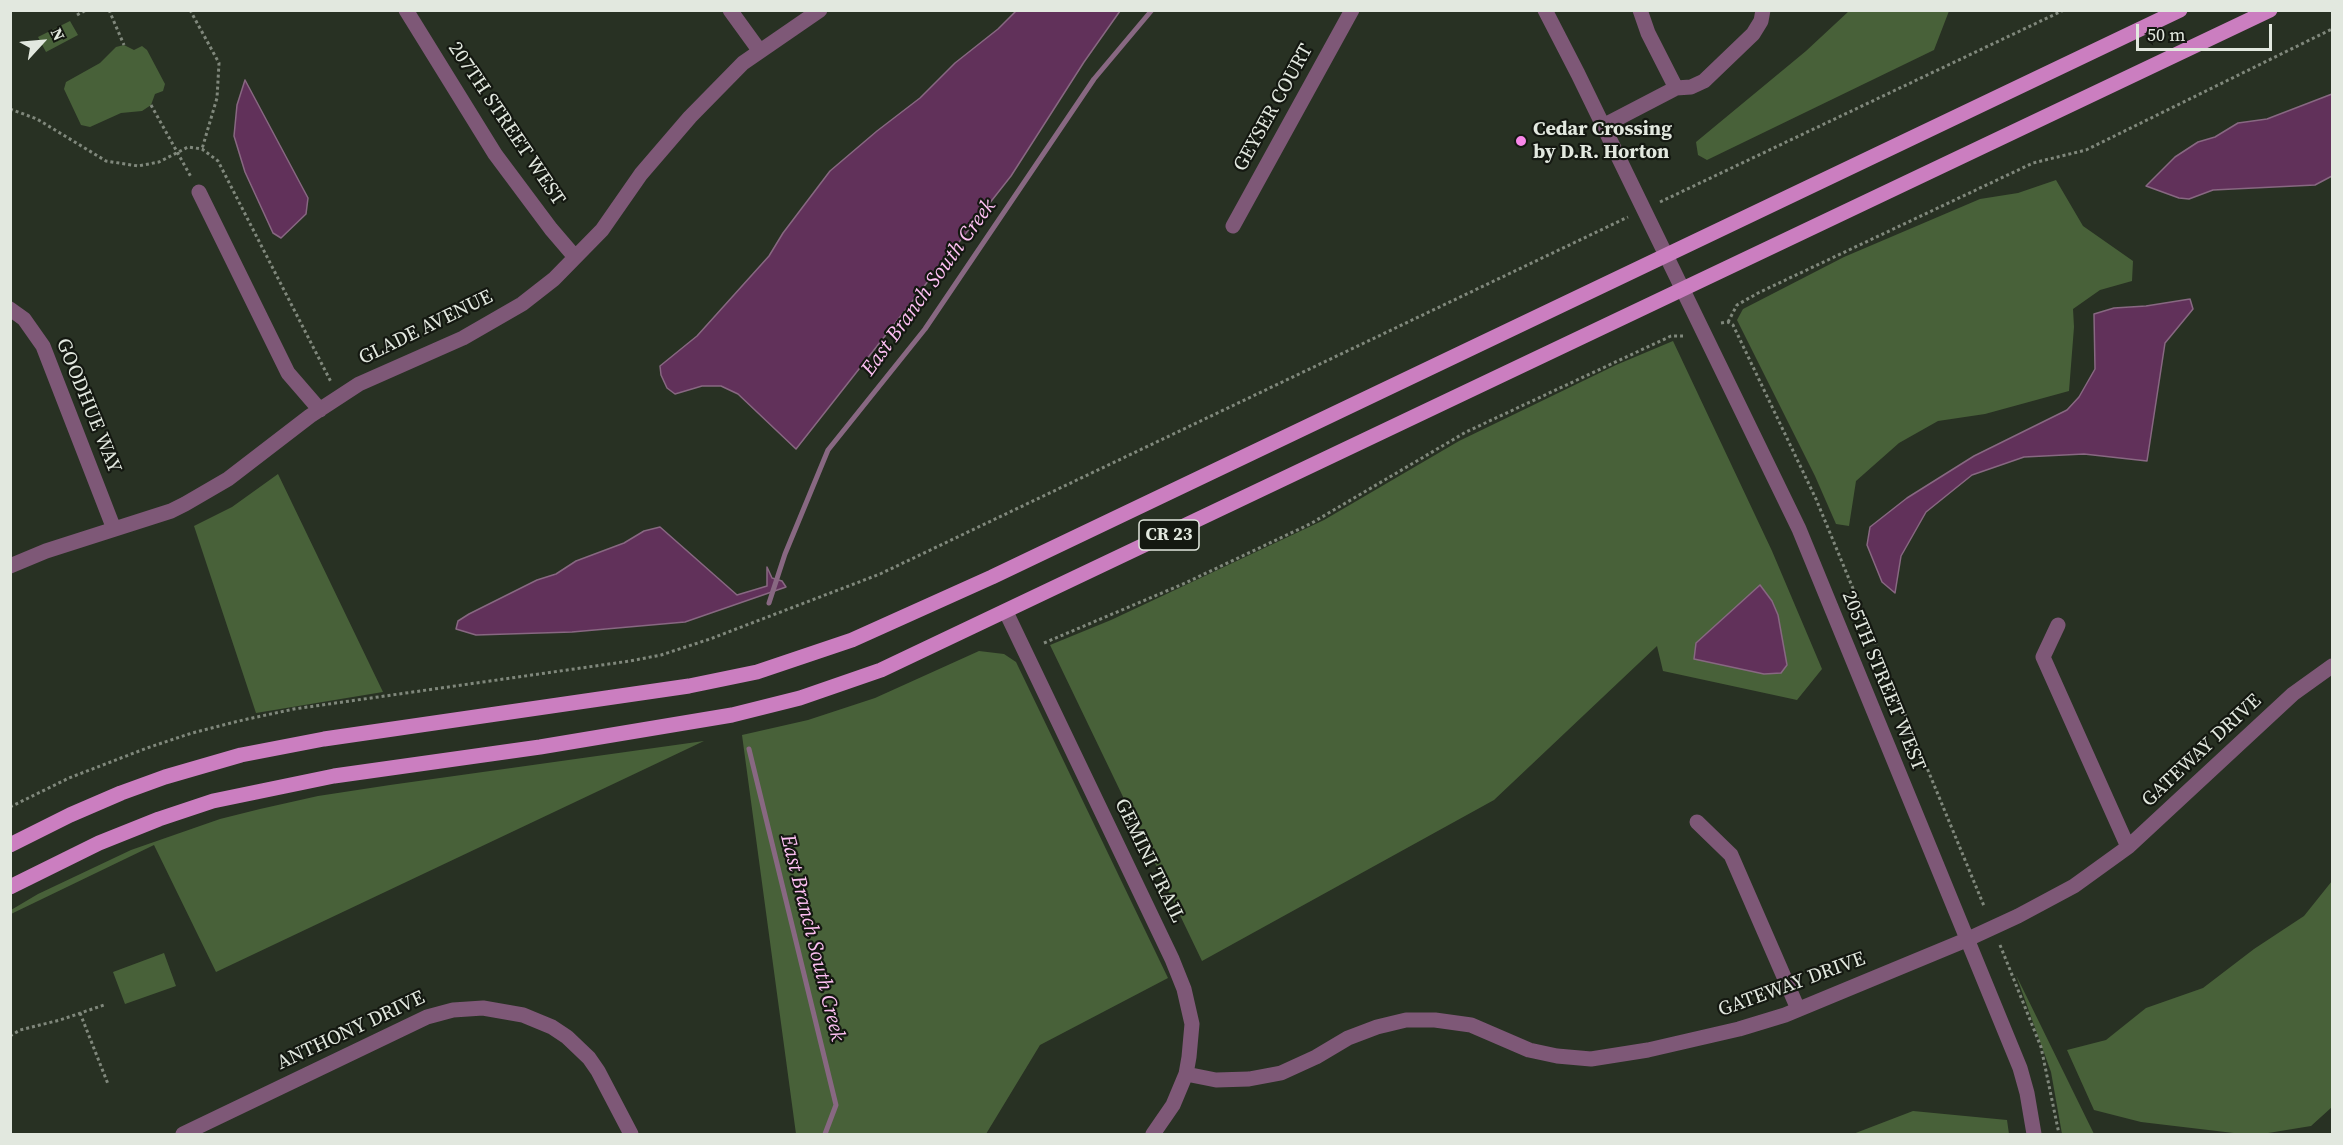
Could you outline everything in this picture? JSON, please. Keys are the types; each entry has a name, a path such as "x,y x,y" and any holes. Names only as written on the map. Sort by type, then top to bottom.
{"main road":[{"name":"CR 23","path":"10,845 121,793 165,777 241,755 324,739 689,686 757,672 808,656 886,626 992,578 2180,10"},
{"name":"CR 23","path":"10,887 99,843 213,801 334,776 540,747 732,715 765,708 881,670 2270,10"}],"street":[{"name":"207TH STREET WEST","path":"406,10 495,154 575,257"},
{"path":"730,10 759,50"},
{"name":"GLADE AVENUE","path":"10,566 171,511 208,492 359,384 463,338 512,309 554,279 602,230 641,174 690,117 743,63 820,10"},
{"name":"GEYSER COURT","path":"1233,226 1352,10"},
{"path":"1545,10 1603,126 1676,88 1691,87 1704,81 1753,34 1761,21 1763,10"},
{"path":"1640,10 1648,33 1676,88"},
{"name":"205TH STREET WEST","path":"1603,126 1799,529 2020,1068 2034,1134"},
{"path":"199,192 288,373 320,410"},
{"name":"GOODHUE WAY","path":"10,309 24,320 43,346 114,529"},
{"name":"GEMINI TRAIL","path":"1006,612 1180,977 1192,1024 1186,1074 1173,1105 1153,1134"},
{"path":"2058,625 2043,657 2128,846"},
{"name":"GATEWAY DRIVE","path":"1186,1074 1216,1080 1250,1079 1281,1074 1348,1038 1377,1027 1406,1020 1435,1020 1471,1025 1529,1050 1557,1056 1591,1059 1648,1050 1760,1023 1966,940 2065,892 2128,846 2293,694 2332,666"},
{"path":"1697,822 1731,855 1798,1009"},
{"name":"ANTHONY DRIVE","path":"183,1134 427,1017 453,1010 483,1008 523,1015 552,1027 567,1037 589,1058 598,1071 631,1134"}],"path":[{"path":"77,15 86,10"},
{"path":"109,10 124,45"},
{"path":"190,10 219,63 217,98 202,149"},
{"path":"1660,202 2064,10"},
{"path":"1728,322 1737,305 1758,293 2033,163 2086,150 2332,29"},
{"path":"151,105 199,192"},
{"path":"10,109 37,119 106,161 138,166 159,162 188,147 202,149 218,161 339,397"},
{"path":"10,807 69,778 147,748 243,720 294,709 630,661 661,655 710,639 880,574 1628,218"},
{"path":"1721,323 1728,322 1732,325 1816,499 1984,906"},
{"path":"1044,643 1183,584 1310,524 1466,432 1671,336 1683,336"},
{"path":"2000,945 2041,1047 2059,1134"},
{"path":"10,1036 20,1030 104,1005"},
{"path":"80,1013 108,1084"}],"green space":[{"path":"1849,11 1949,11 1934,50 1707,160 1698,155 1696,142 1806,51"},
{"path":"70,21 78,35 46,52 38,37"},
{"path":"124,45 134,50 142,46 147,50 165,84 163,91 155,94 151,105 142,111 121,113 90,127 81,125 64,89 66,82 100,63 116,47"},
{"path":"2056,180 2083,226 2133,261 2132,281 2100,290 2073,309 2074,327 2069,391 1985,414 1938,421 1899,443 1856,481 1849,526 1836,524 1815,476 1737,320 1743,309 1844,257 1980,199 2018,193"},
{"path":"1673,341 1772,551 1822,669 1797,700 1663,671 1657,646 1494,800 1202,961 1050,645 1111,620 1324,520 1459,441 1616,365","holes":["1761,586 1772,601 1778,615 1787,665 1697,643"]},
{"path":"278,474 383,692 256,713 194,526 232,507"},
{"path":"979,651 1004,654 1016,662 1168,978 1040,1045 986,1134 796,1134 742,735 808,720 875,698"},
{"path":"704,741 216,972 154,845 11,914 11,910 38,894 131,850 220,819 260,809 318,796"},
{"path":"2332,881 2332,1107 2311,1126 2262,1134 2242,1134 2141,1122 2094,1110 2067,1050 2106,1040 2146,1008 2203,988 2254,949 2304,916"},
{"path":"164,953 176,986 125,1004 113,972"},
{"path":"2016,975 2094,1134 2062,1134 2051,1072"},
{"path":"1913,1111 2007,1120 2009,1134 1853,1134"}],"shaded area":[{"path":"1016,11 1120,11 1084,62 1011,176 796,449 738,394 721,386 702,386 675,394 667,388 660,366 697,336 769,256 783,233 830,171 920,98 955,63 998,29"},
{"path":"245,80 308,198 306,214 281,238 273,233 245,172 234,136 237,105"},
{"path":"2332,94 2332,176 2315,185 2213,190 2189,199 2179,198 2146,186 2175,157 2198,142 2215,137 2238,123 2267,119"},
{"path":"2190,299 2193,309 2165,343 2147,461 2084,454 2024,457 1972,475 1926,512 1901,556 1895,593 1882,582 1867,545 1870,527 1907,498 1974,456 2067,410 2079,397 2095,369 2094,314 2114,308"},
{"path":"660,527 737,595 767,586 767,567 772,578 782,581 786,587 685,622 572,632 476,635 456,629 458,621 469,614 537,580 556,574 576,561 624,543 644,531"},
{"path":"1760,585 1772,601 1778,615 1787,665 1781,673 1764,674 1694,659 1696,643"}],"waterway":[{"name":"East Branch South Creek","path":"769,603 785,554 828,450 925,329 1094,79 1152,10"},
{"name":"East Branch South Creek","path":"749,749 836,1105 825,1134"}],"place":[{"name":"Cedar Crossing by D.R. Horton","path":"1521,141"}]}
